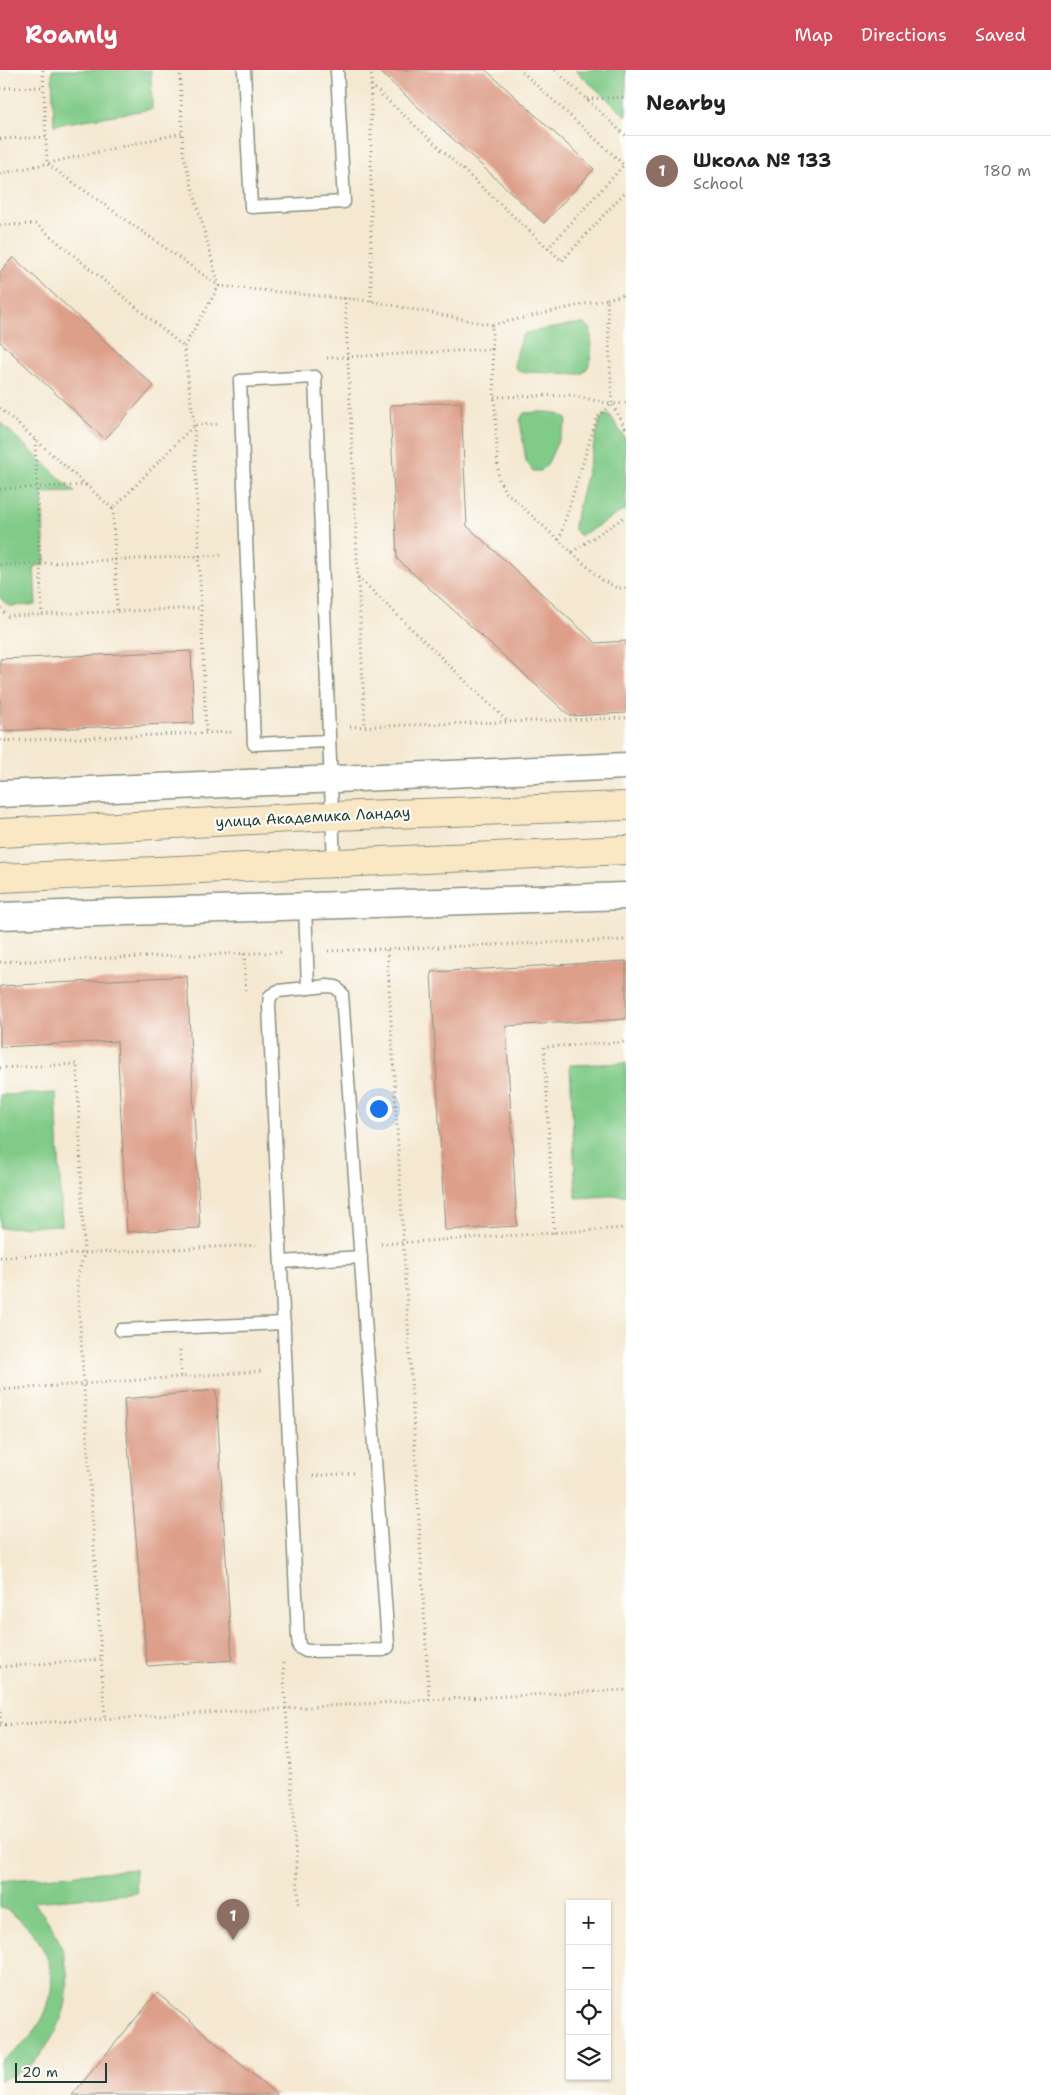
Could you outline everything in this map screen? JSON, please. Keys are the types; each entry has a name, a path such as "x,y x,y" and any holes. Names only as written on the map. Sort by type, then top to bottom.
{"street":[{"path":"0,794 626,766"},
{"name":"улица Академика Ландау","path":"0,833 332,816 626,806"},
{"path":"0,878 626,850"},
{"path":"0,916 626,896"}],"lane":[{"path":"244,70 251,207 344,202 337,70"},
{"path":"329,741 254,744 240,380 314,378 329,741 330,779 334,863"},
{"path":"305,906 308,988"},
{"path":"336,987 342,994 388,1643 388,1647 383,1650 306,1651 299,1647 269,1005 270,996 278,991 308,988 336,987"},
{"path":"281,1262 360,1251"},
{"path":"121,1330 284,1323"}],"path":[{"path":"43,70 47,164"},
{"path":"180,70 183,153 219,286 184,346 194,425 206,733"},
{"path":"370,301 371,70"},
{"path":"520,70 624,166 548,248"},
{"path":"555,70 626,136"},
{"path":"371,85 562,261 626,191"},
{"path":"0,88 44,86"},
{"path":"586,99 626,97"},
{"path":"0,174 182,133"},
{"path":"0,139 46,137"},
{"path":"47,164 219,286 370,301 492,325 626,294"},
{"path":"0,225 36,224 184,346"},
{"path":"345,298 365,726"},
{"path":"607,299 612,404 626,429"},
{"path":"492,325 499,480 505,492 609,585 617,588 626,588"},
{"path":"314,378 313,359 492,349"},
{"path":"494,397 570,394 612,404 626,403"},
{"path":"559,540 597,417 612,404"},
{"path":"1,409 113,509 117,611"},
{"path":"113,509 194,425 241,423"},
{"path":"35,439 42,614"},
{"path":"0,489 86,485"},
{"path":"572,552 626,516"},
{"path":"0,565 246,554"},
{"path":"358,577 508,722"},
{"path":"0,609 8,616 201,608"},
{"path":"328,728 626,718"},
{"path":"0,741 253,731"},
{"path":"387,949 429,1700"},
{"path":"554,1233 544,1047 626,1042"},
{"path":"0,1068 77,1064 84,1254 77,1278 105,1719"},
{"path":"360,1251 402,1243 626,1228"},
{"path":"0,1257 280,1244"},
{"path":"0,1390 267,1371"},
{"path":"291,1478 376,1472"},
{"path":"0,1667 101,1659"},
{"path":"0,1712 1,1725 626,1690"}],"green space":[{"path":"52,70 151,70 152,109 54,125"},
{"path":"575,70 626,70 626,116"},
{"path":"574,324 584,324 591,329 589,365 582,374 521,372 516,369 514,364 522,336 526,333"},
{"path":"524,413 554,413 564,417 567,421 547,465 541,471 533,471 526,461 520,420"},
{"path":"604,415 610,415 626,440 626,509 579,535 574,529 574,525 600,420"},
{"path":"0,422 75,492 42,493 45,565 34,566 36,605 9,606 0,598"},
{"path":"626,1063 626,1195 576,1198 570,1065"},
{"path":"56,1093 62,1225 0,1228 0,1095"},
{"path":"135,1869 137,1893 32,1902 45,1917 55,1933 62,1950 68,1987 65,2005 50,2041 38,2058 22,2071 0,2080 0,2062 17,2050 31,2036 42,2020 49,2002 51,1984 49,1966 42,1948 23,1923 0,1907 0,1881"}],"building":[{"path":"378,70 486,70 594,169 544,223"},
{"path":"13,257 154,386 105,439 0,342 0,272"},
{"path":"461,402 467,526 596,643 626,641 626,713 570,716 397,559 390,405"},
{"path":"191,651 194,723 0,731 0,659"},
{"path":"626,961 626,1019 506,1026 517,1226 445,1230 431,972"},
{"path":"187,976 200,1228 127,1232 117,1041 0,1047 0,986"},
{"path":"216,1390 232,1660 147,1666 124,1399"},
{"path":"157,1993 277,2095 72,2095"}],"place":[{"name":"Школа № 133","path":"233,1940"}]}
